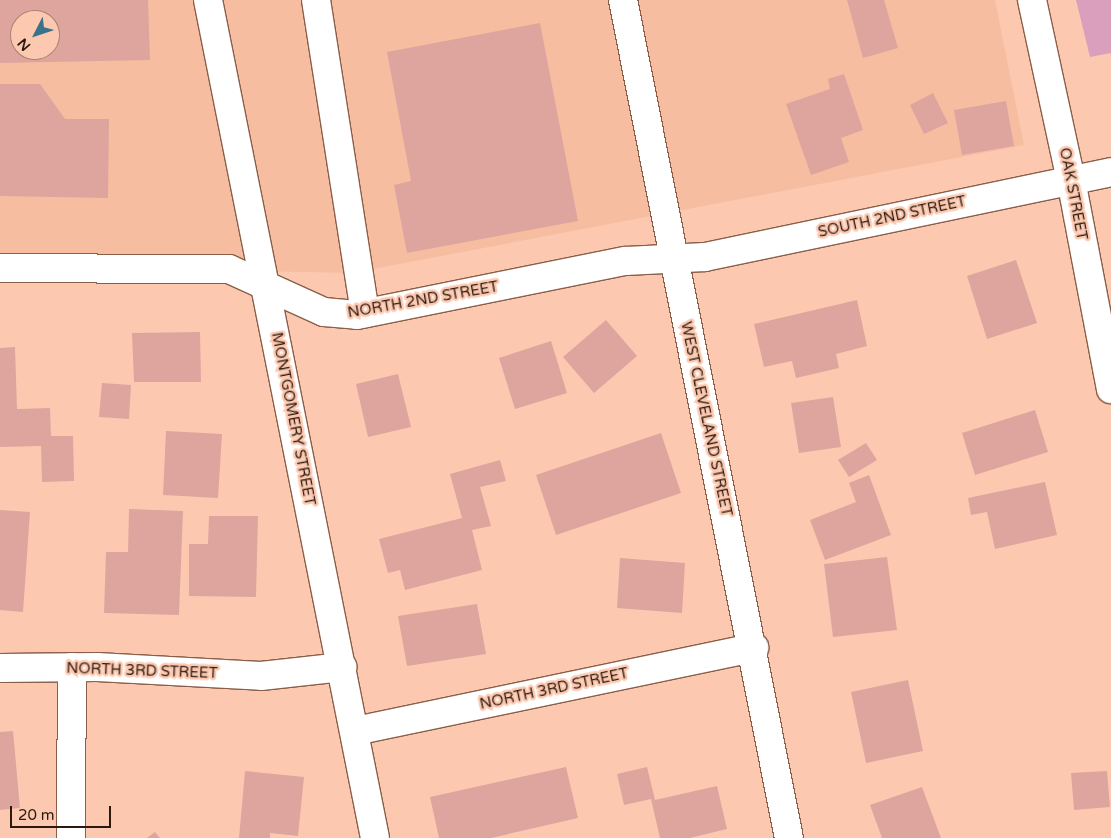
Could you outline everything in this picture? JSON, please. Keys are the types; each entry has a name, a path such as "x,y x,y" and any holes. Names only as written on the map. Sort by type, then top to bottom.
{"street":[{"name":"MONTGOMERY STREET","path":"208,0 343,667 375,838"},
{"path":"316,0 365,313"},
{"name":"WEST CLEVELAND STREET","path":"623,0 673,258 754,648 789,838"},
{"name":"OAK STREET","path":"1032,0 1071,180 1111,389"},
{"name":"SOUTH 2ND STREET","path":"673,258 705,257 1111,172"},
{"name":"NORTH 2ND STREET","path":"0,268 228,269 324,312 344,315 365,313 626,261 673,258"},
{"name":"NORTH 3RD STREET","path":"355,731 754,648"},
{"name":"NORTH 3RD STREET","path":"0,668 72,668 261,676 343,667"},
{"path":"71,838 72,668"}],"shaded area":[{"path":"0,0 995,0 1024,145 352,273 0,266"},
{"path":"1076,0 1111,0 1111,53 1090,57"}],"building":[{"path":"0,0 148,0 150,60 0,63"},
{"path":"847,0 884,0 898,48 863,58"},
{"path":"540,23 578,221 407,253 394,185 411,181 387,52"},
{"path":"844,74 863,130 841,138 849,162 811,175 786,104 830,89 828,79"},
{"path":"0,84 40,84 65,119 109,119 108,198 0,196"},
{"path":"933,93 948,123 924,134 910,105"},
{"path":"1006,101 1014,146 962,155 954,110"},
{"path":"1016,260 1037,323 987,339 967,276"},
{"path":"857,300 867,346 836,354 839,368 796,378 792,361 764,367 754,324"},
{"path":"606,320 637,356 594,393 563,357"},
{"path":"200,332 201,382 134,382 132,333"},
{"path":"551,341 567,393 515,409 499,358"},
{"path":"15,347 17,409 50,408 51,436 73,436 74,481 42,482 41,446 0,447 0,348"},
{"path":"398,374 411,427 368,437 356,384"},
{"path":"102,383 131,385 129,419 99,417"},
{"path":"833,397 841,447 799,453 791,403"},
{"path":"1035,410 1048,452 975,475 962,433"},
{"path":"166,431 222,434 218,498 163,495"},
{"path":"661,433 681,493 556,535 536,475"},
{"path":"866,443 877,460 849,477 838,460"},
{"path":"500,460 506,481 480,487 491,526 472,530 482,570 405,590 400,570 388,573 379,539 462,518 450,474"},
{"path":"869,475 891,535 825,560 810,520 856,502 849,483"},
{"path":"1045,482 1057,535 995,549 987,512 971,515 968,498"},
{"path":"129,509 183,511 179,615 104,613 106,552 128,552"},
{"path":"0,510 30,512 23,612 0,610"},
{"path":"209,516 258,516 256,597 189,596 189,544 208,544"},
{"path":"887,557 897,630 833,637 824,564"},
{"path":"620,558 685,563 682,613 617,608"},
{"path":"477,604 486,654 407,666 398,616"},
{"path":"908,680 923,751 866,763 851,692"},
{"path":"13,731 20,808 0,810 0,732"},
{"path":"566,767 578,818 491,838 439,838 430,797"},
{"path":"647,767 655,800 717,786 727,829 690,838 660,838 651,799 624,805 617,774"},
{"path":"245,771 304,777 298,836 270,833 270,838 239,838"},
{"path":"1107,771 1110,807 1074,810 1071,773"},
{"path":"922,787 941,838 882,838 870,805"},
{"path":"155,832 160,838 147,838"}]}
